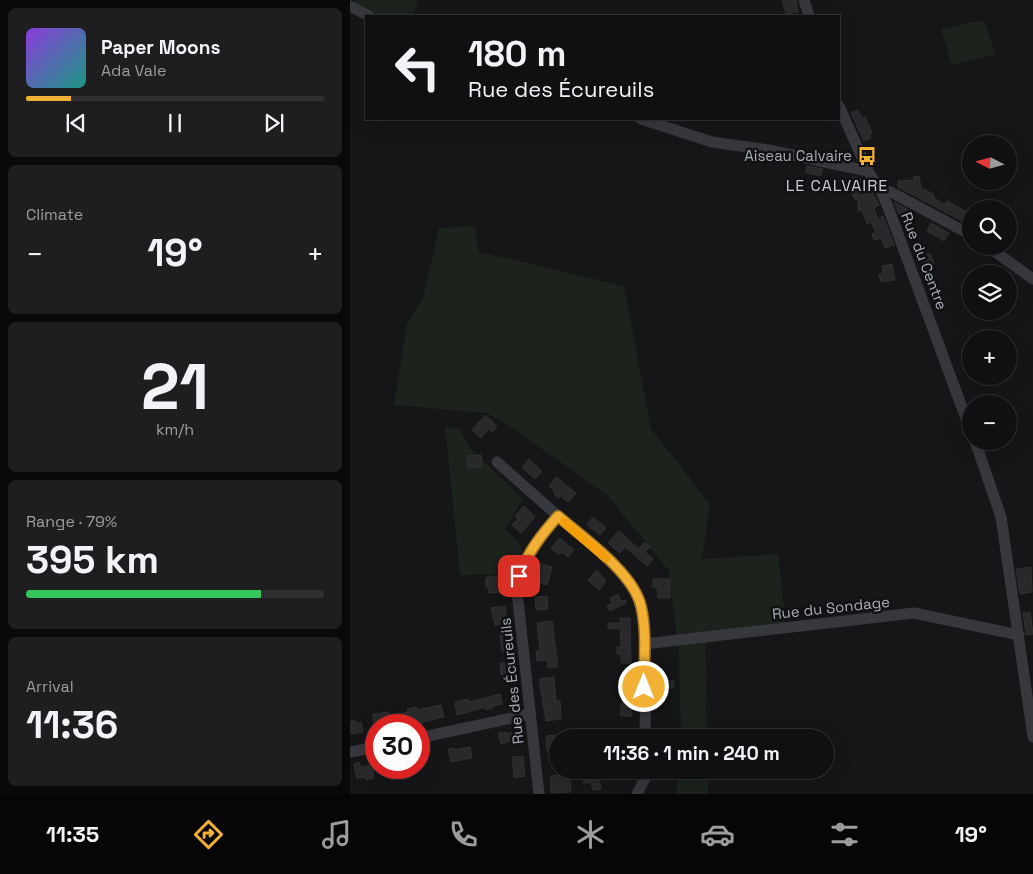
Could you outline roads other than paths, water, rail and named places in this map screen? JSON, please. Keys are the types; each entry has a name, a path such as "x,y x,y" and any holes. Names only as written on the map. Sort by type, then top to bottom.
{"street":[{"path":"804,0 809,15"},
{"path":"350,6 367,15"},
{"name":"Rue du Centre","path":"840,108 868,171 881,191 962,407"},
{"path":"644,120 712,142 768,150 868,171"},
{"path":"881,191 890,192 962,230"},
{"path":"1000,255 1033,279"},
{"path":"978,450 1001,517 1033,737"},
{"path":"497,462 615,567 632,586 641,606 644,644 645,729"},
{"name":"Rue des Écureuils","path":"539,794 530,714 529,684 517,591 524,562 542,534 558,516"},
{"name":"Rue du Sondage","path":"644,644 914,613 1019,635"},
{"path":"430,736 530,714"},
{"path":"350,752 365,749"},
{"path":"637,794 645,779"}],"place":[{"name":"Aiseau Calvaire","path":"867,156"}],"district":[{"name":"LE CALVAIRE","path":"837,185"}]}
